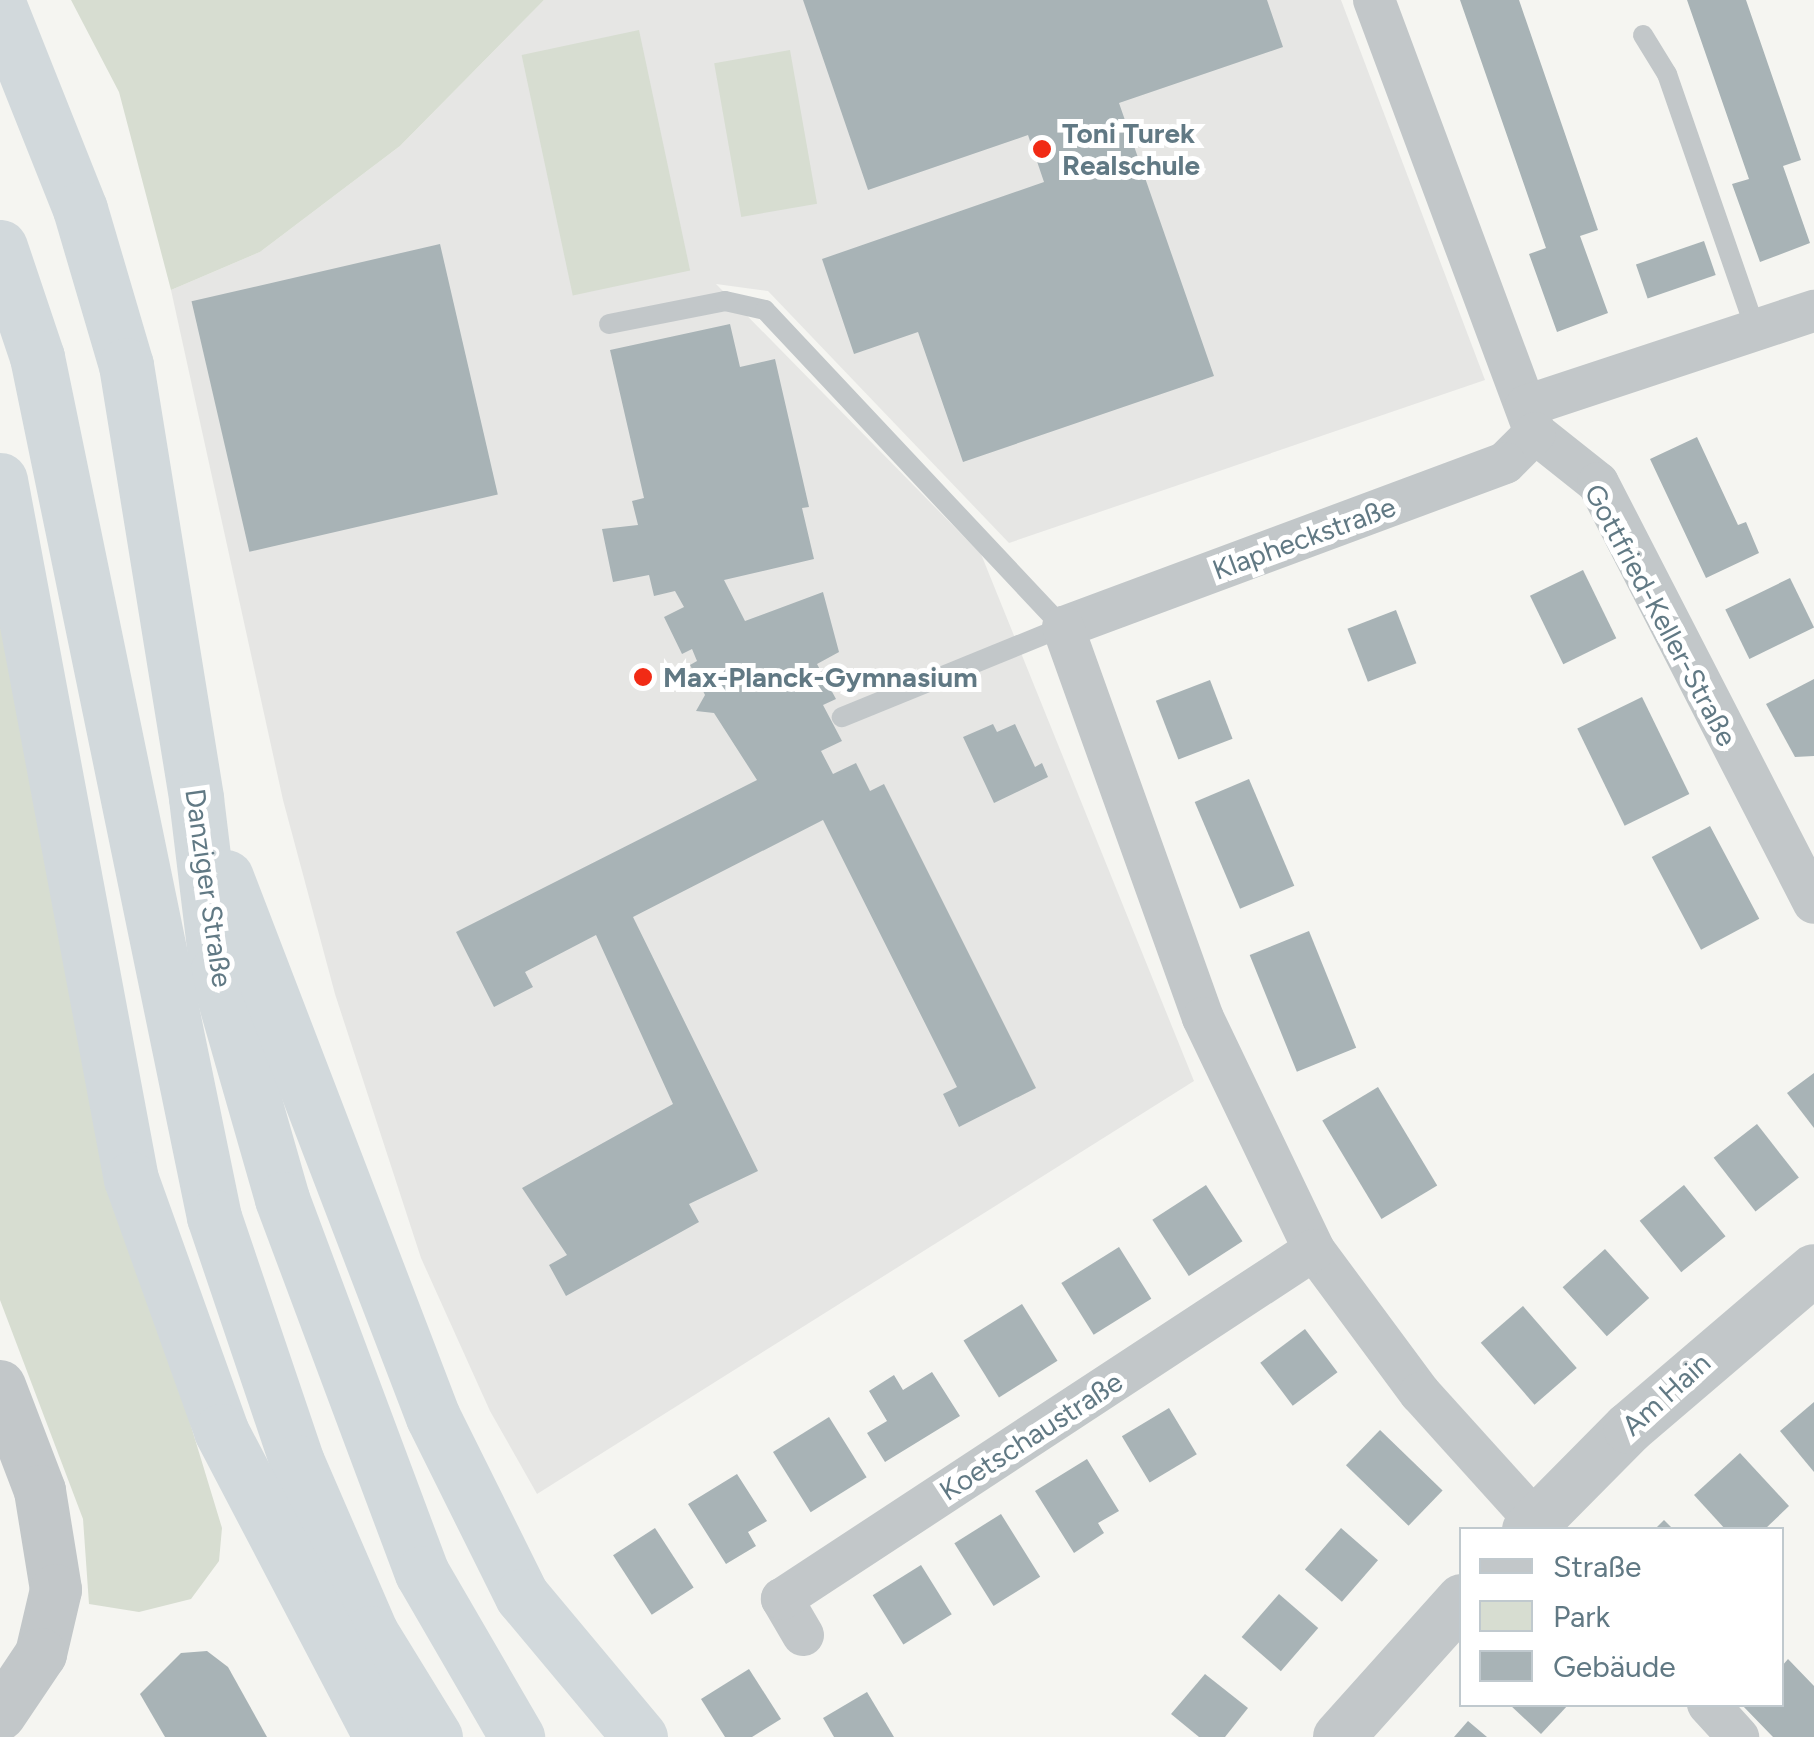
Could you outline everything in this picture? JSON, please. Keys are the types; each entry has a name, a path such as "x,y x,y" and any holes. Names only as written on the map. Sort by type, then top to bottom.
{"highway":[{"name":"Danziger Straße","path":"0,8 80,209 126,364 196,798 216,972 282,1199 422,1572 517,1737"},
{"name":"Danziger Straße","path":"0,247 37,357 214,1217 297,1462 371,1633 434,1737"},
{"path":"0,480 10,602 132,1179 221,1431 381,1737"},
{"path":"196,798 433,1416 522,1596 640,1737"}],"street":[{"path":"1374,0 1531,420"},
{"name":"Klapheckstraße","path":"1063,627 1505,463 1531,420 1814,311"},
{"name":"Gottfried-Keller-Straße","path":"1531,420 1598,483 1814,903"},
{"path":"1063,627 1204,1018 1314,1250 1420,1394 1536,1527"},
{"name":"Koetschaustraße","path":"803,1635 782,1599 1314,1250"},
{"name":"Am Hain","path":"1536,1527 1686,1376 1814,1270"},
{"path":"0,1386 40,1491 56,1590 41,1654 0,1715"},
{"path":"1339,1737 1459,1603"},
{"path":"1711,1707 1738,1737"}],"lane":[{"path":"1643,35 1667,74 1756,331"},
{"path":"609,324 725,301 765,310 1063,627 842,717"}],"shaded area":[{"name":"Max-Planck-Gymnasium","path":"544,0 1341,0 1485,380 1009,543 768,291 716,284 981,554 1194,1081 537,1494 490,1411 421,1258 335,994 283,800 171,290 260,252 400,146"}],"green space":[{"path":"71,0 544,0 400,146 260,252 171,290 119,92"},
{"path":"639,30 690,271 573,296 522,55"},
{"path":"790,50 817,204 741,217 714,63"},
{"path":"0,614 98,1120 222,1528 219,1561 191,1599 139,1612 89,1604 83,1519 0,1300"}],"building":[{"path":"803,0 1267,0 1283,47 1119,103 1214,376 963,462 918,332 854,354 822,259 1044,182 1028,135 868,190"},
{"path":"1460,0 1519,0 1598,230 1580,236 1608,313 1557,332 1529,254 1546,248"},
{"path":"1687,0 1746,0 1801,160 1783,166 1810,243 1760,262 1732,184 1749,179"},
{"path":"1704,241 1716,275 1648,298 1636,264"},
{"path":"440,244 498,494 249,552 192,301"},
{"path":"730,324 740,367 775,359 809,507 802,508 814,559 724,580 745,621 823,592 839,652 817,664 836,699 823,705 842,741 821,751 833,774 856,763 870,791 884,784 1036,1088 959,1127 943,1094 957,1087 823,820 633,917 758,1171 689,1204 699,1222 566,1296 549,1265 567,1255 522,1188 673,1104 596,935 525,972 533,987 494,1007 456,932 757,780 714,713 696,711 705,695 690,665 697,661 692,649 682,654 664,617 684,607 675,591 654,596 649,575 613,582 602,529 638,525 632,501 644,498 610,350"},
{"path":"1697,437 1738,525 1746,522 1759,553 1706,578 1650,459"},
{"path":"1583,570 1616,638 1563,664 1530,596"},
{"path":"1790,578 1814,627 1749,659 1725,610"},
{"path":"1396,610 1416,663 1368,682 1347,629"},
{"path":"1814,679 1814,756 1795,757 1766,704"},
{"path":"1210,680 1233,739 1178,760 1156,701"},
{"path":"1642,697 1689,794 1625,826 1577,729"},
{"path":"993,724 997,732 1015,724 1035,767 1042,763 1048,777 994,803 963,737"},
{"path":"1249,779 1294,886 1240,909 1195,802"},
{"path":"1710,826 1759,919 1701,950 1652,857"},
{"path":"1309,931 1356,1048 1297,1072 1250,955"},
{"path":"1814,1073 1814,1128 1787,1093"},
{"path":"1378,1087 1437,1186 1382,1219 1322,1120"},
{"path":"1757,1124 1799,1178 1756,1211 1714,1158"},
{"path":"1206,1185 1242,1241 1189,1276 1152,1220"},
{"path":"1684,1185 1726,1236 1681,1272 1640,1221"},
{"path":"1119,1247 1151,1299 1094,1335 1061,1283"},
{"path":"1605,1249 1649,1298 1607,1336 1563,1287"},
{"path":"1022,1304 1058,1361 999,1397 963,1341"},
{"path":"1523,1306 1577,1368 1535,1405 1481,1343"},
{"path":"1305,1329 1337,1372 1293,1406 1260,1363"},
{"path":"932,1372 960,1416 885,1462 867,1433 887,1421 869,1391 894,1375 903,1390"},
{"path":"1814,1402 1814,1472 1780,1431"},
{"path":"1169,1408 1197,1454 1150,1483 1122,1436"},
{"path":"829,1417 867,1477 811,1512 773,1452"},
{"path":"1380,1430 1443,1490 1409,1526 1346,1465"},
{"path":"1740,1453 1789,1506 1767,1527 1723,1527 1694,1495"},
{"path":"1087,1459 1119,1511 1098,1523 1104,1533 1074,1553 1035,1491"},
{"path":"737,1474 767,1521 748,1532 756,1546 726,1564 688,1504"},
{"path":"1001,1514 1040,1577 994,1606 954,1543"},
{"path":"655,1528 694,1588 652,1615 613,1555"},
{"path":"1341,1528 1378,1560 1342,1602 1305,1570"},
{"path":"921,1565 952,1614 903,1644 873,1595"},
{"path":"1279,1594 1318,1628 1281,1671 1242,1637"},
{"path":"207,1651 228,1667 267,1737 165,1737 140,1694 181,1653"},
{"path":"1788,1659 1814,1686 1814,1737 1773,1737 1744,1707 1784,1707 1784,1664"},
{"path":"749,1669 781,1719 752,1737 725,1737 701,1699"},
{"path":"1205,1674 1248,1708 1225,1737 1199,1737 1171,1714"},
{"path":"867,1692 894,1737 834,1737 823,1718"},
{"path":"1512,1707 1566,1707 1541,1734"},
{"path":"1468,1721 1487,1737 1454,1737"}],"place":[{"name":"Toni Turek Realschule","path":"1042,149"},
{"name":"Max-Planck-Gymnasium","path":"643,677"}]}
